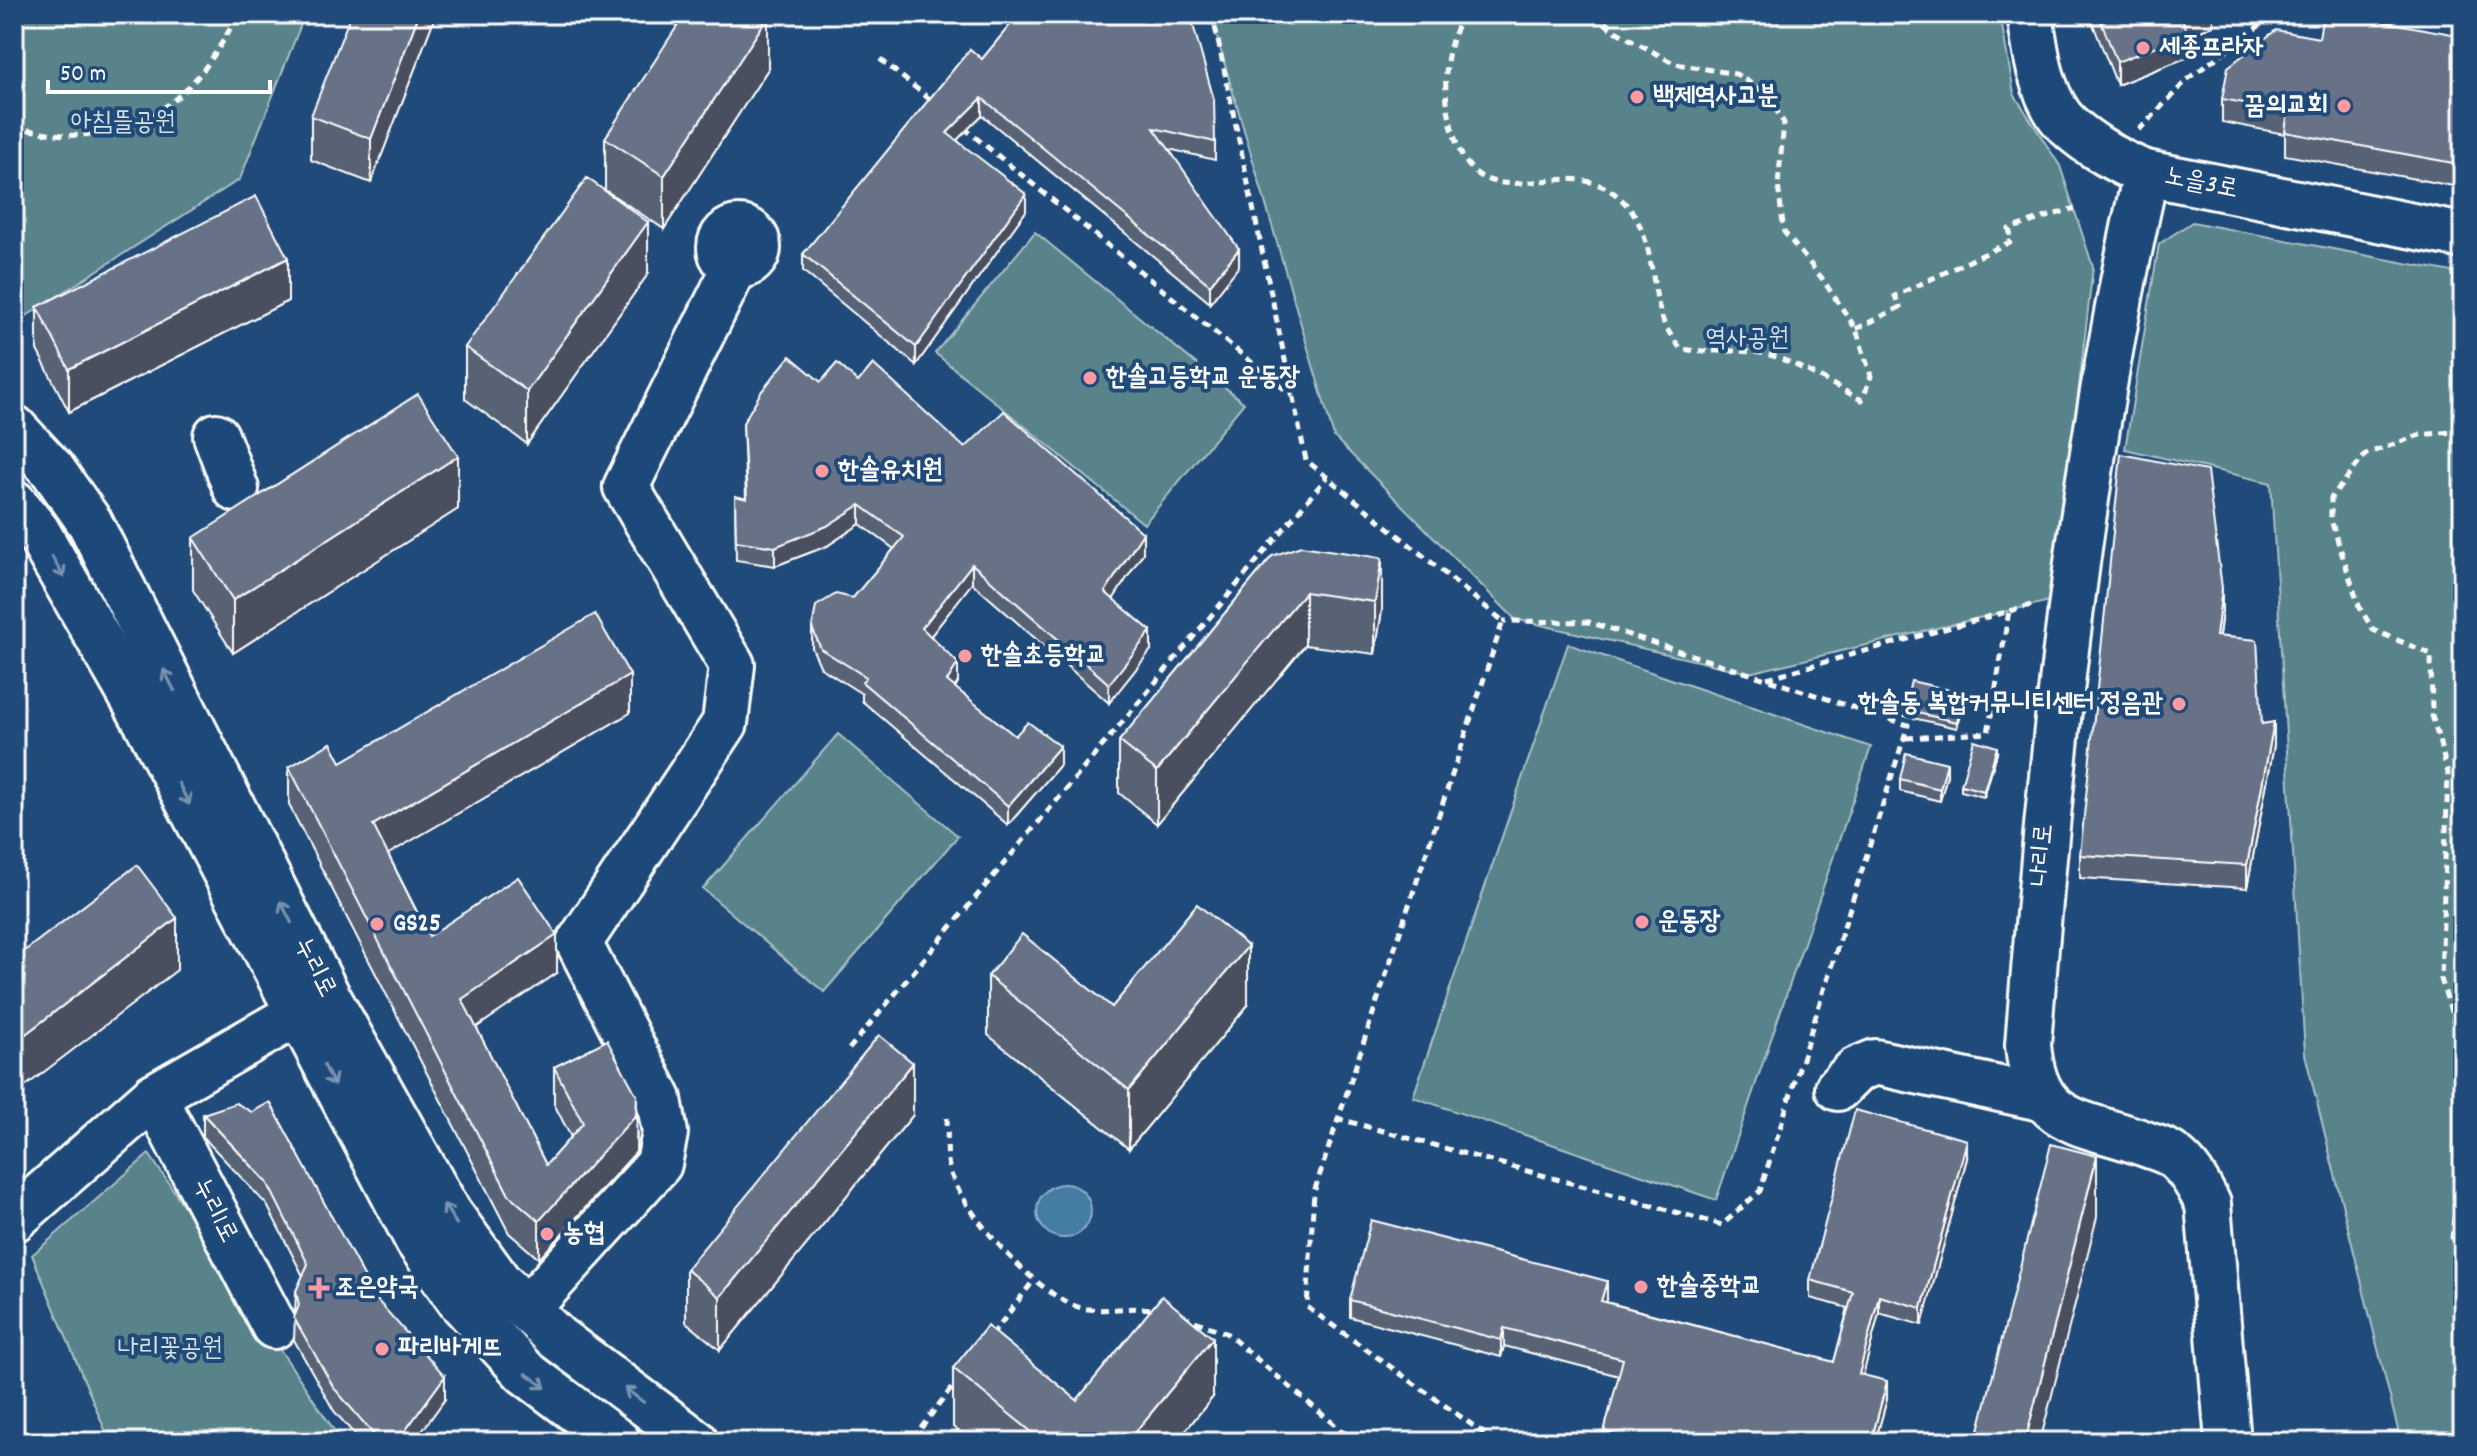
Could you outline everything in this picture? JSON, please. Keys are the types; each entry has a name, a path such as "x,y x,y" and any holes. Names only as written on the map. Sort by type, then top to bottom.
{"street":[{"name":"노을3로","path":"2030,14 2037,66 2060,116 2119,164 2141,153 2463,236"},
{"name":"나리로","path":"2041,1098 2030,1074 2028,1045 2048,790 2076,565 2141,153"},
{"path":"527,1309 659,1164 665,1133 659,1099 579,943 725,723 732,665 626,487 736,265"},
{"name":"누리로","path":"14,428 52,469 90,523 418,1241 461,1302 525,1372 618,1442"},
{"path":"216,436 236,489"},
{"name":"누리로","path":"14,503 37,531 312,1005 449,1213 499,1282 557,1338 696,1442"},
{"path":"14,1219 154,1096 312,1005"},
{"path":"1838,1088 1856,1070 1875,1062 2041,1098 2066,1117 2170,1153 2194,1176 2208,1204 2228,1442"},
{"name":"누리1로","path":"154,1096 274,1326"}],"path":[{"path":"14,128 80,136 137,123 184,95 223,43 238,14"},
{"path":"1210,14 1306,460 1503,621 1589,622 1908,725 1760,1191 1722,1225 1336,1118"},
{"path":"1463,14 1446,53 1447,103 1453,138 1464,161 1482,179 1509,184 1568,179 1603,186 1621,199 1643,229 1664,323 1681,349 1711,353 1740,350 1774,356 1862,400 1871,376 1856,329 1821,277 1784,232 1778,185 1784,123 1766,93 1736,74 1675,64 1610,28 1597,14"},
{"path":"2141,153 2188,79 2275,14"},
{"path":"880,59 941,108"},
{"path":"953,118 1293,396"},
{"path":"1856,329 1900,307 1895,296 2012,241 2009,229 2075,208"},
{"path":"2463,431 2420,435 2366,454 2331,498 2331,520 2359,606 2373,630 2431,654 2432,715 2448,773 2441,979 2463,1051"},
{"path":"849,1049 1327,477"},
{"path":"1766,679 2039,603"},
{"path":"1906,738 1988,733 2009,610"},
{"path":"1496,1442 1307,1307 1314,1192 1503,621"},
{"path":"947,1118 949,1168 967,1204 1001,1248 1034,1280 1081,1308 1160,1311"},
{"path":"2463,1120 2452,1240 2463,1256"},
{"path":"987,1341 1034,1280"},
{"path":"1175,1314 1226,1333 1355,1442"},
{"path":"921,1428 959,1379"}],"green space":[{"name":"아침뜰공원","path":"14,14 305,14 240,179 14,324"},
{"name":"역사공원","path":"1210,14 2000,14 2014,94 2060,166 2093,267 2054,600 1749,673 1515,619 1334,437"},
{"path":"2192,222 2463,274 2463,1437 2450,1442 2401,1442 2305,1054 2271,483 2125,449 2159,244"},
{"name":"한솔고등학교 운동장","path":"1035,232 1244,403 1144,524 935,353"},
{"name":"운동장","path":"1568,644 1871,747 1716,1200 1413,1097"},
{"path":"838,734 958,836 824,992 703,889"},
{"name":"나리꽃공원","path":"149,1154 342,1442 110,1442 32,1255"}],"water":[{"path":"1064,1184 1083,1192 1091,1211 1083,1230 1064,1238 1045,1230 1037,1211 1045,1192"}],"building":[{"path":"351,14 419,14 371,139 311,116"},
{"path":"685,14 764,14 768,17 664,176 605,138"},
{"path":"1019,14 1190,14 1214,100 1215,142 1154,128 1239,249 1210,285 982,98 947,133 1026,194 916,347 803,254 970,49 982,59"},
{"path":"2098,14 2186,14 2181,16 2188,34 2117,62"},
{"name":"꿈의교회","path":"2323,14 2342,14 2463,36 2463,145 2459,164 2285,132 2288,111 2222,99 2228,67 2276,30 2319,38"},
{"path":"587,178 648,222 527,391 465,347"},
{"path":"256,196 288,258 69,369 37,307"},
{"path":"790,356 821,382 837,363 858,382 873,364 965,448 1004,411 1143,533 1105,592 1151,631 1109,684 972,564 922,628 958,663 947,681 1015,736 1028,722 1060,746 1008,806 862,682 866,677 821,649 812,628 816,606 836,594 853,598 904,537 860,505 827,526 775,547 736,541 735,496 747,499 743,423 761,392"},
{"path":"418,394 458,456 233,600 193,538"},
{"name":"한솔동 복합커뮤니티센터 정음관","path":"2121,454 2207,471 2222,588 2216,636 2257,640 2262,724 2274,722 2247,865 2080,855"},
{"path":"1301,546 1382,558 1375,602 1305,592 1157,771 1119,741 1272,556"},
{"path":"595,614 630,675 373,825 429,936 518,877 557,935 462,999 546,1165 583,1123 554,1067 607,1040 637,1096 636,1115 539,1221 509,1195 289,767 331,743 341,762"},
{"path":"1911,681 1963,693 1957,722 1904,710"},
{"path":"1974,740 1997,747 1984,791 1961,785"},
{"path":"1906,753 1947,763 1940,789 1900,779"},
{"path":"137,865 177,918 14,1043 14,959"},
{"path":"1197,904 1248,946 1129,1090 988,976 1022,934 1112,1007"},
{"path":"879,1035 913,1063 720,1297 686,1269"},
{"path":"270,1102 376,1299 445,1376 397,1442 380,1442 334,1388 294,1318 299,1305 296,1291 308,1264 267,1182 203,1114 236,1103 252,1112"},
{"path":"1855,1110 1967,1140 1922,1308 1879,1296 1859,1374 1887,1381 1871,1442 1643,1442 1604,1432 1623,1359 1504,1328 1501,1340 1350,1300 1371,1220 1607,1281 1601,1301 1834,1362 1853,1292 1810,1280"},
{"path":"2051,1144 2097,1156 2025,1442 1976,1442"},
{"path":"1162,1296 1213,1338 1127,1442 1044,1442 953,1368 987,1326 1077,1400"},
{"path":"545,1434 554,1442 538,1442"}],"place":[{"name":"세종프라자","path":"2143,48"},
{"name":"백제역사고분","path":"1637,97"},
{"name":"꿈의교회","path":"2344,106"},
{"name":"한솔고등학교 운동장","path":"1090,378"},
{"name":"한솔유치원","path":"822,471"},
{"name":"한솔초등학교","path":"965,656"},
{"name":"한솔동 복합커뮤니티센터 정음관","path":"2179,704"},
{"name":"운동장","path":"1642,922"},
{"name":"GS25","path":"377,924"},
{"name":"농협","path":"547,1234"},
{"name":"한솔중학교","path":"1641,1287"},
{"name":"조은약국","path":"319,1288"},
{"name":"파리바게뜨","path":"382,1349"}]}
